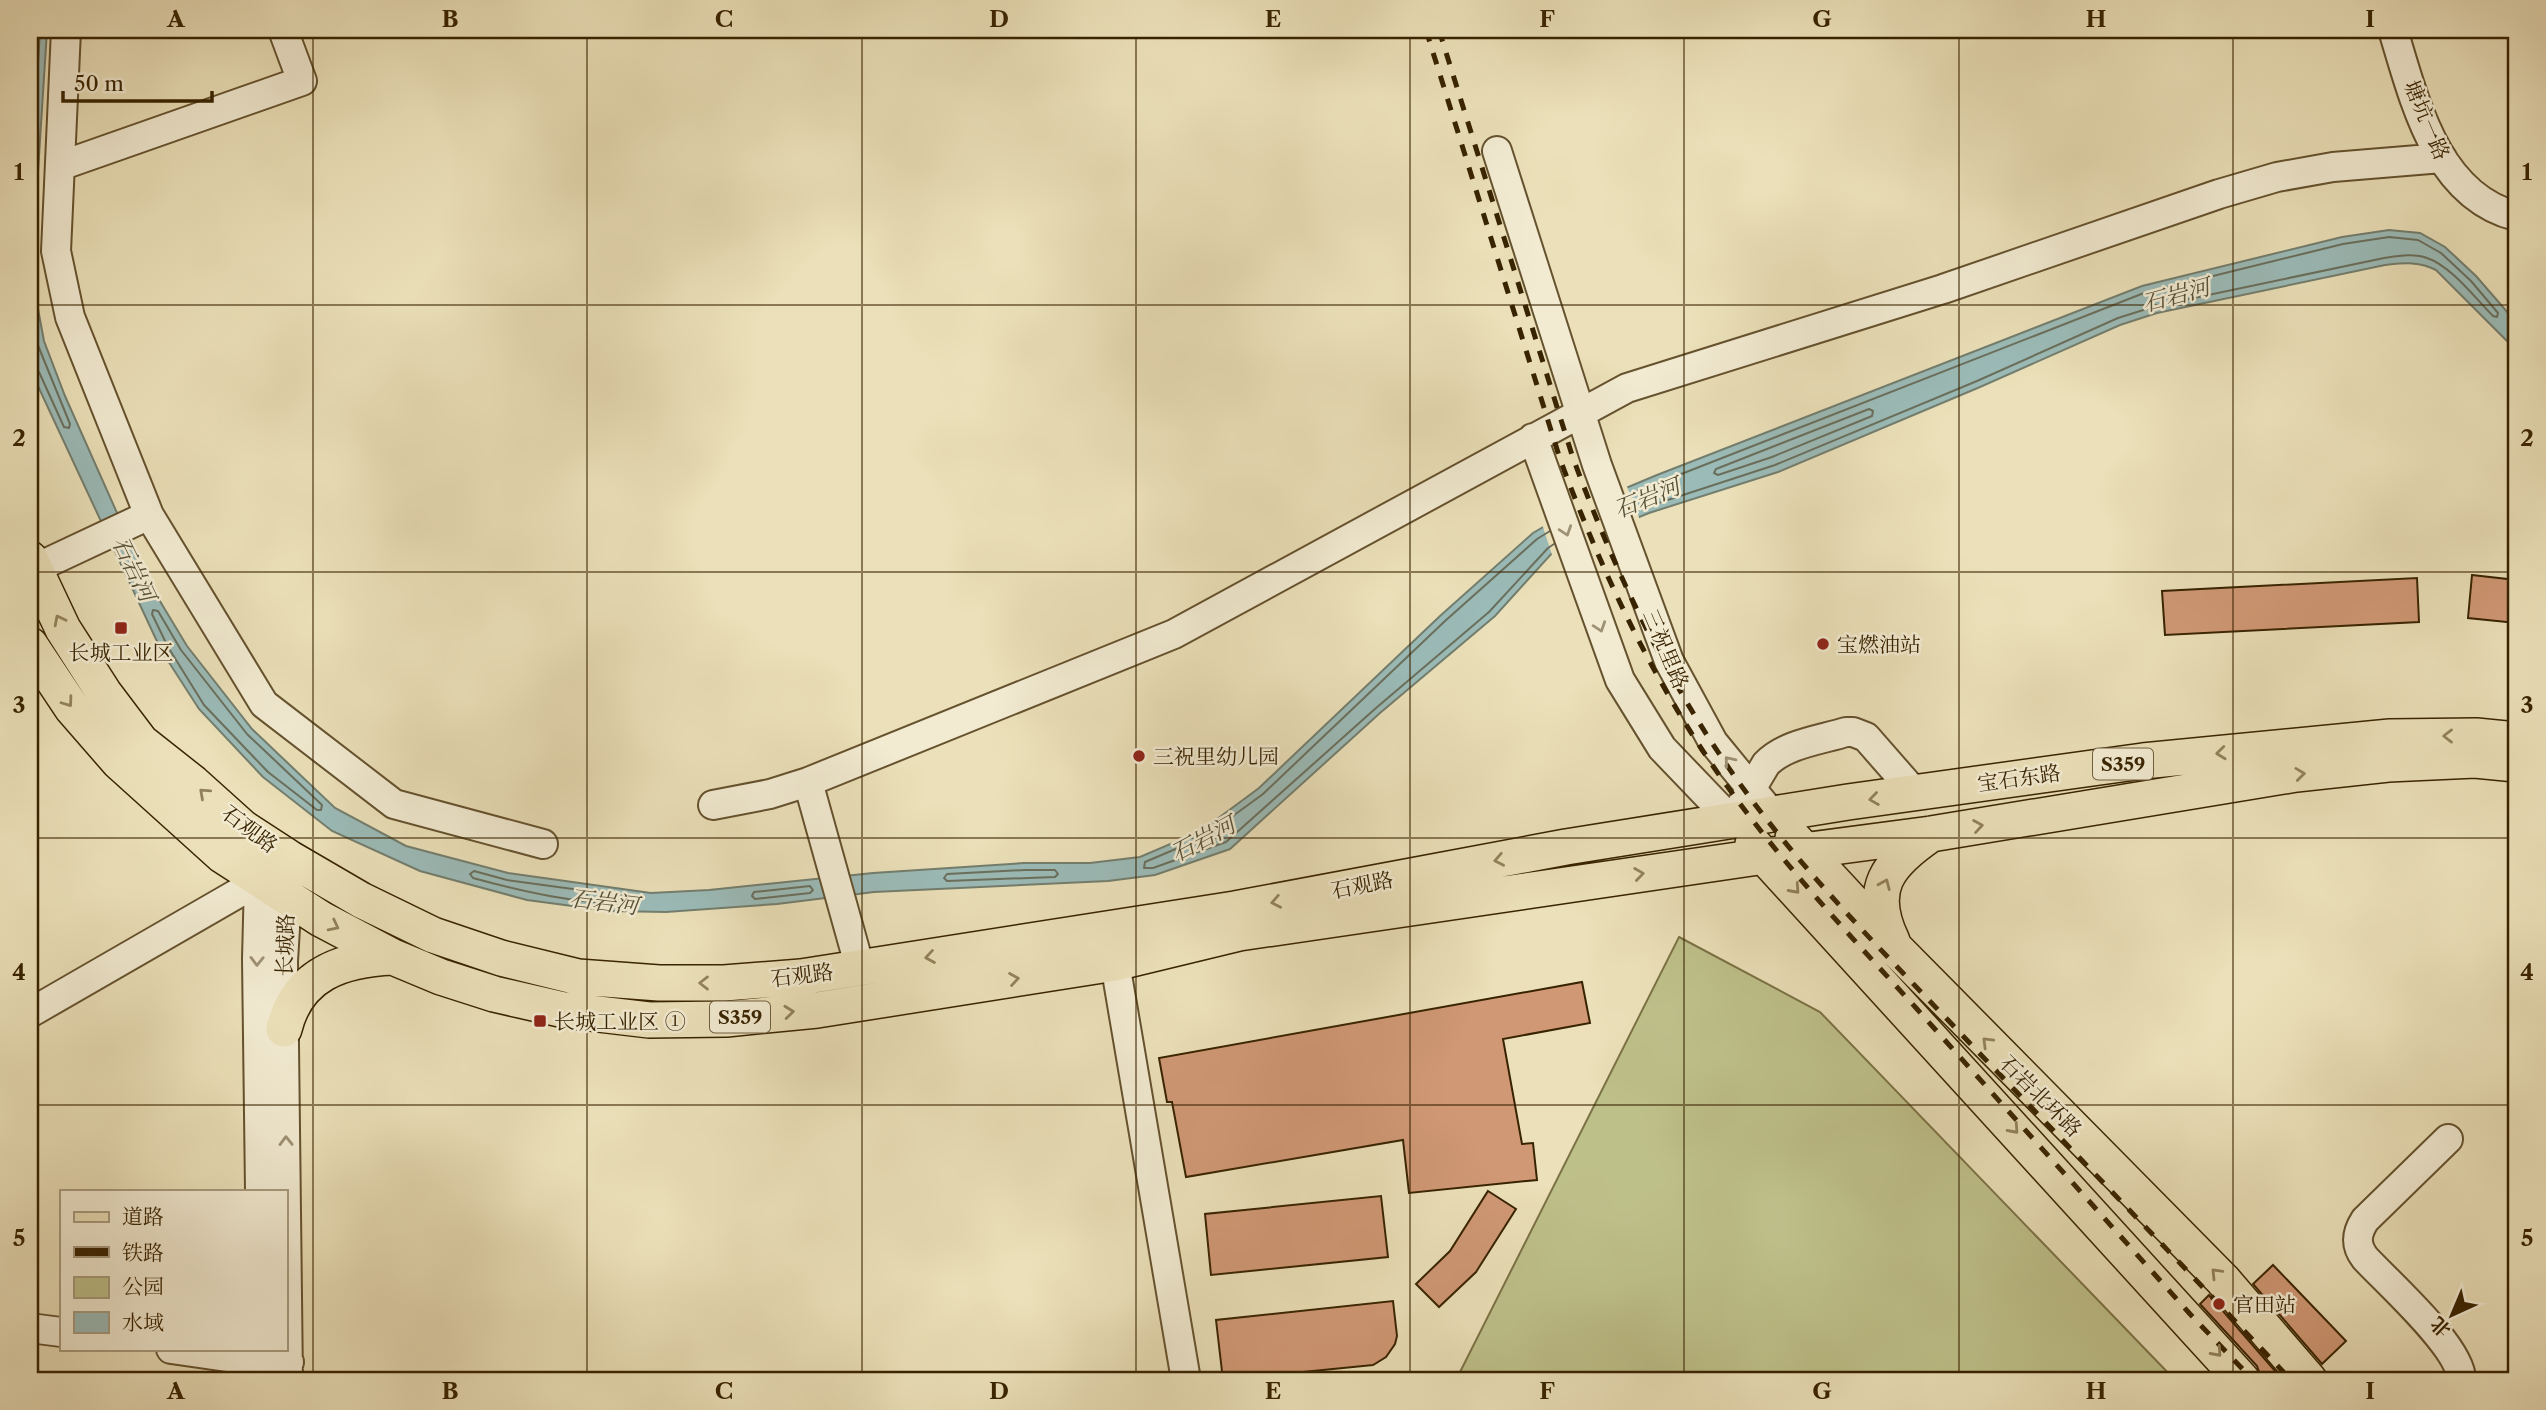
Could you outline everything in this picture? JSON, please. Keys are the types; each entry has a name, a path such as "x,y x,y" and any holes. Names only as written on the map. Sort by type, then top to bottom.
{"main road":[{"name":"石观路","path":"32,564 63,629 104,693 141,742 193,783 243,828 361,900 433,934 501,958 578,976 659,983 724,983 801,977 1235,909 1566,847 1732,821"},
{"name":"石观路","path":"34,660 120,762 222,855 273,890 393,957 441,977 564,1010 649,1020 726,1019 817,1010 1115,963 1239,933 1765,856"},
{"name":"宝石东路","path":"1732,821 1762,802 1915,793 2143,761 2390,737 2476,736 2516,740"},
{"name":"宝石东路","path":"1765,856 1931,834 2296,774 2388,764 2476,760 2516,764"},
{"name":"石岩北环路","path":"1762,802 1895,948 2223,1280 2309,1380"},
{"name":"石岩北环路","path":"1732,821 2242,1380"},
{"path":"1895,948 1881,916 1879,901 1882,886 1905,853 1931,834"},
{"path":"284,1029 295,1000 318,977 356,960 393,957"}],"street":[{"path":"66,30 56,251 70,317 144,518 264,704 394,804 542,844"},
{"path":"60,166 302,81 283,30"},
{"name":"塘坑一路","path":"2393,30 2410,86 2447,168 2463,186 2484,202 2505,214 2516,216"},
{"name":"三祝里路","path":"1497,151 1599,472 1669,661 1713,741 1762,802"},
{"path":"713,805 808,782 1174,634 1627,388 1943,289 2219,194 2277,177 2333,167 2442,158"},
{"path":"1533,438 1620,680 1662,747 1732,821"},
{"path":"32,564 85,545 144,518"},
{"path":"1762,802 1766,764 1773,757 1784,751 1853,732 1866,737 1915,793"},
{"path":"808,782 860,968"},
{"path":"30,1013 273,890 289,858"},
{"name":"长城路","path":"273,890 283,961 284,1029 277,1190"},
{"name":"长城路","path":"260,1190 257,972 273,890"},
{"path":"1115,963 1186,1380"},
{"path":"2448,1139 2365,1220 2359,1229 2358,1245 2365,1258 2450,1349 2460,1368 2461,1380"},
{"path":"30,1328 60,1332"},
{"path":"176,1350 269,1369"},
{"name":"长城路","path":"269,1369 270,1350"}],"green space":[{"path":"1679,937 1820,1012 2175,1380 1456,1380"}],"water":[{"name":"石岩河","path":"30,30 47,30 33,250 35,293 44,341 65,396 146,578 187,646 252,729 335,808 406,846 508,873 651,893 709,890 873,873 1024,863 1090,863 1140,857 1201,831 1259,788 1440,616 1533,533 1571,511 2142,286 2342,237 2389,230 2420,233 2445,247 2476,276 2516,322 2516,350 2436,270 2417,264 2385,265 2157,313 2120,325 1778,472 1649,513 1553,552 1495,616 1380,713 1230,849 1155,875 1108,881 874,892 777,904 666,912 610,911 527,900 420,871 332,831 263,777 199,709 161,650 30,369"}],"pier":[{"path":"1626,484 1640,520 1553,558 1542,524 1570,508"}],"building":[{"path":"2472,575 2516,580 2516,623 2468,618"},
{"path":"2417,578 2419,622 2165,635 2162,591"},
{"path":"1582,982 1590,1023 1503,1039 1522,1144 1533,1143 1537,1180 1409,1193 1403,1140 1186,1177 1172,1102 1167,1102 1159,1058"},
{"path":"1488,1191 1516,1209 1476,1272 1439,1307 1416,1284 1450,1251"},
{"path":"1381,1196 1388,1257 1211,1275 1205,1214"},
{"path":"2273,1265 2346,1341 2322,1364 2253,1284"},
{"path":"2209,1295 2283,1380 2262,1380 2257,1366 2200,1304"},
{"path":"1393,1301 1397,1336 1395,1344 1386,1357 1373,1365 1223,1380 1216,1320"}],"railway":[{"path":"1426,30 1560,459 1627,617 1689,730 1736,799 1811,891 2190,1314 2253,1380"},
{"path":"1439,30 1572,455 1603,534 1638,611 1699,722 1749,796 1837,902 2291,1380"}],"place":[{"name":"长城工业区","path":"121,628"},
{"name":"宝燃油站","path":"1823,644"},
{"name":"三祝里幼儿园","path":"1139,756"},
{"name":"长城工业区 ①","path":"540,1021"},
{"name":"官田站","path":"2219,1304"}]}
